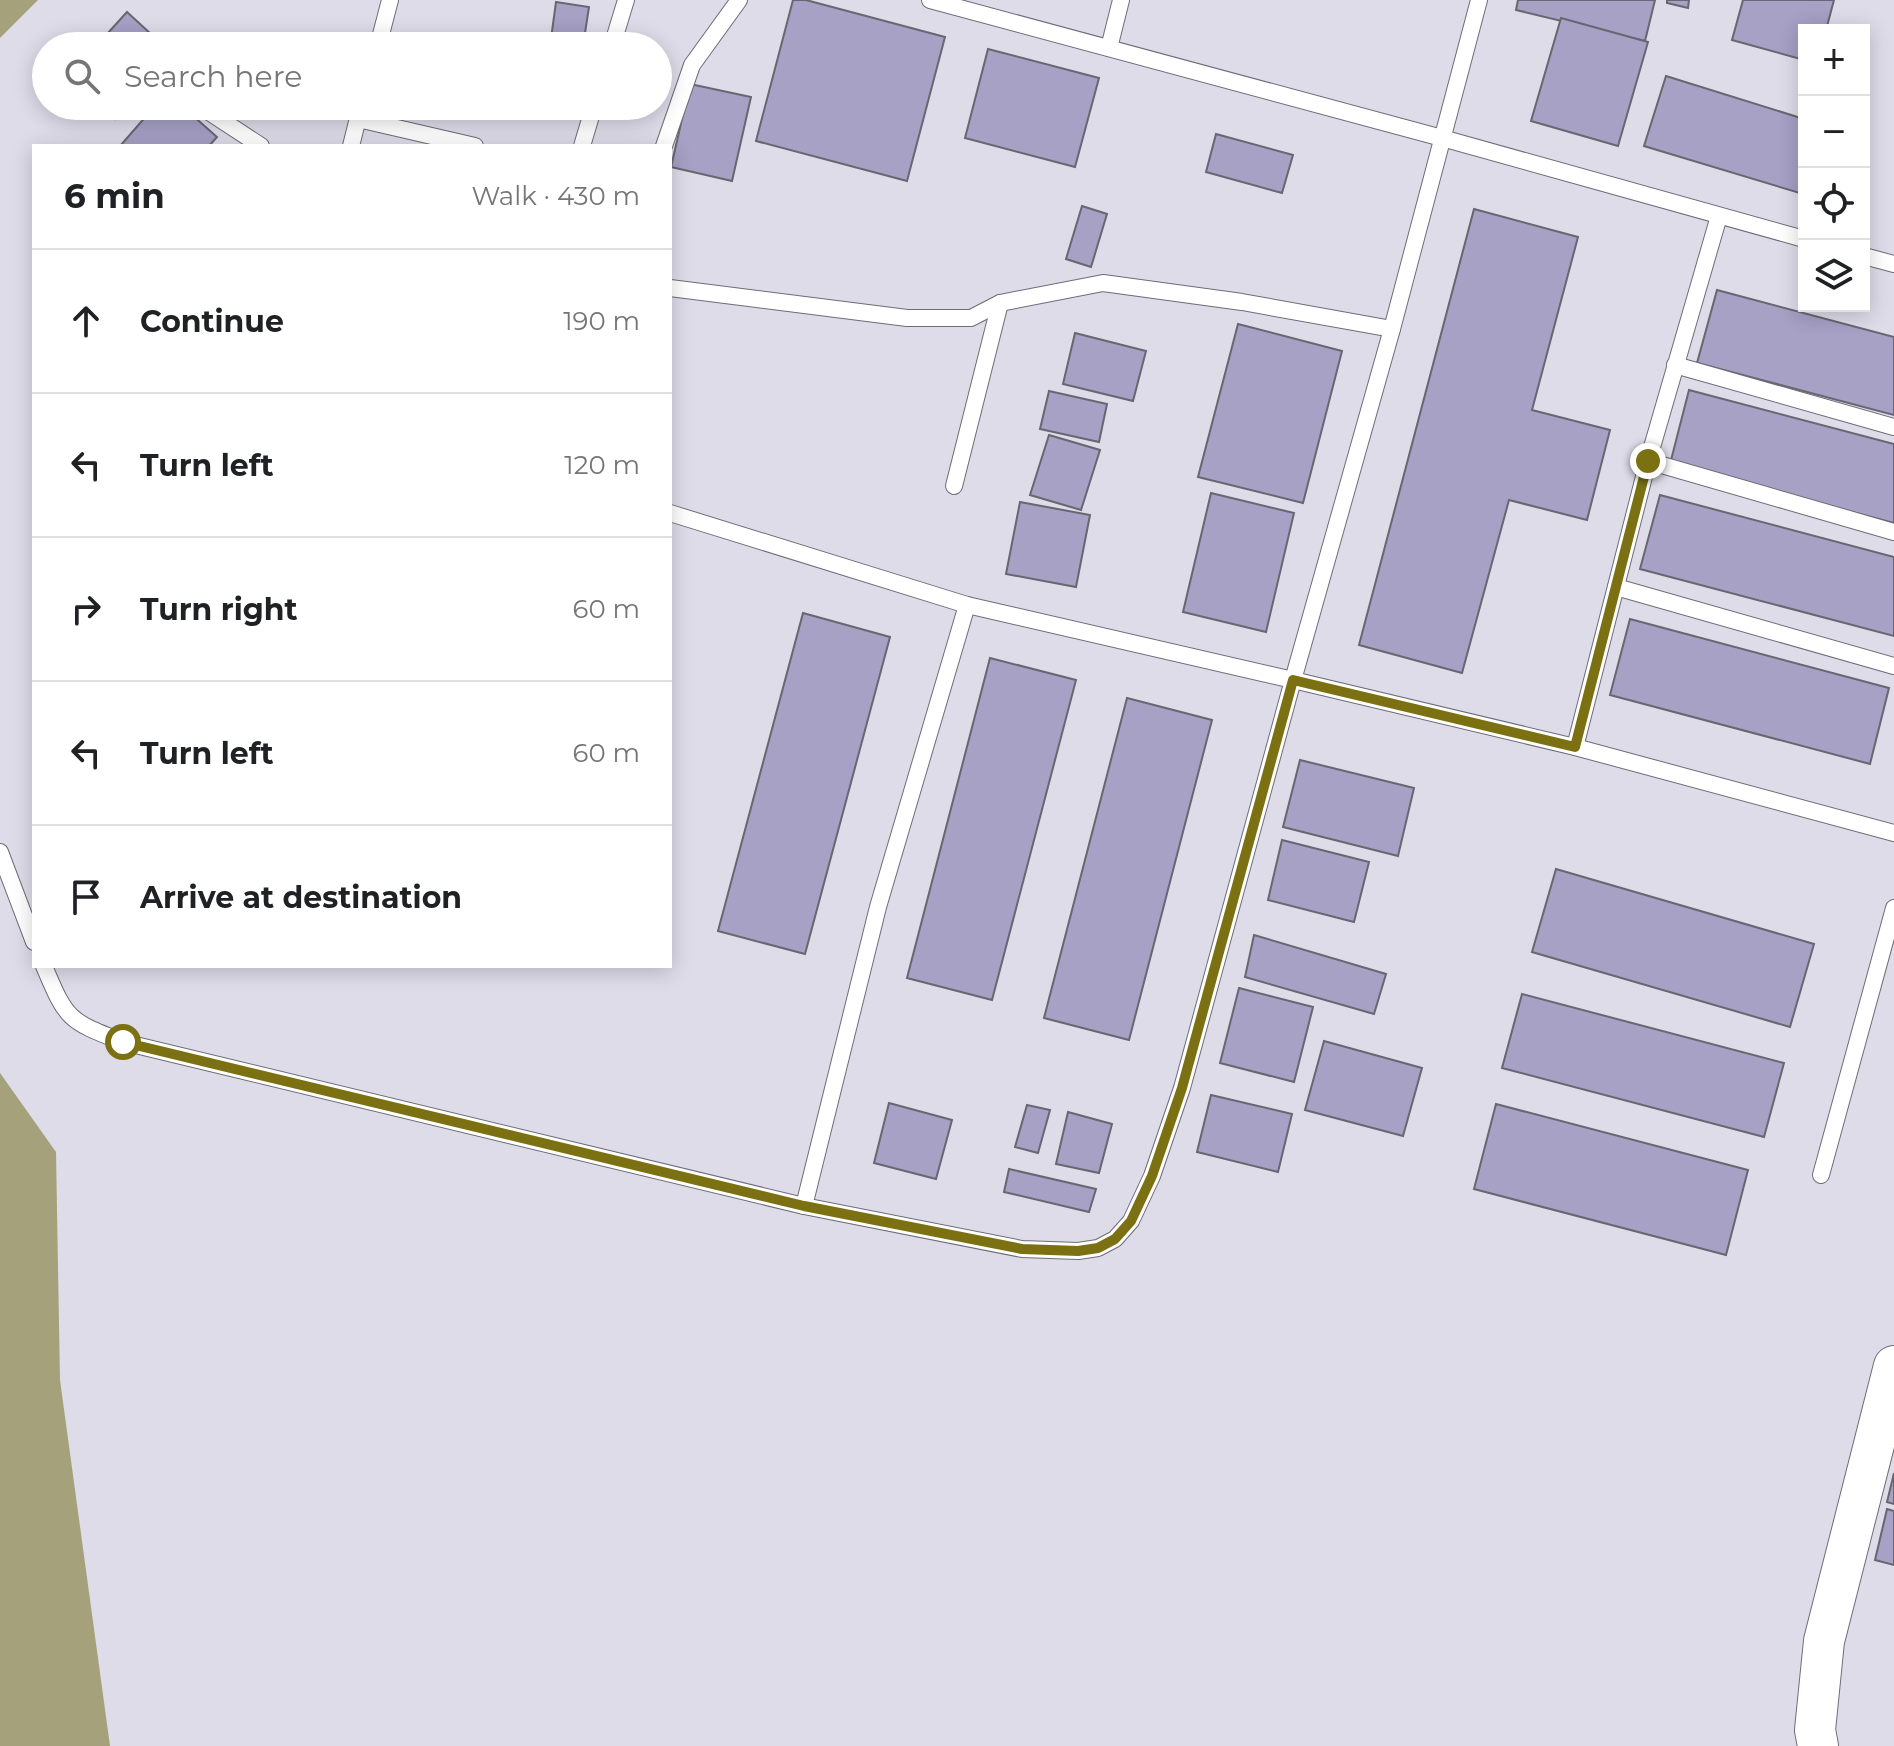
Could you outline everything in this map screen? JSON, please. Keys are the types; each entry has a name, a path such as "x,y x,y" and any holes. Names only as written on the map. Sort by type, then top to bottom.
{"street":[{"path":"1818,1746 1815,1730 1824,1641 1894,1366"}],"lane":[{"path":"382,32 390,0"},
{"path":"616,32 626,0"},
{"path":"665,144 692,65 739,0"},
{"path":"930,0 1798,237"},
{"path":"1109,48 1121,0"},
{"path":"45,968 71,1018 79,1025 123,1042 804,1206 1022,1249 1078,1251 1098,1248 1115,1239 1131,1221 1152,1176 1182,1088 1392,329 1479,0"},
{"path":"221,120 258,144"},
{"path":"352,144 358,120"},
{"path":"387,120 468,144"},
{"path":"583,144 590,120"},
{"path":"1575,747 1648,461 1719,216"},
{"path":"1870,258 1894,264"},
{"path":"672,288 907,318 971,318 1000,303 1103,283 1242,302 1392,329"},
{"path":"954,486 1000,303"},
{"path":"1675,365 1894,427"},
{"path":"1648,461 1894,532"},
{"path":"672,514 967,605 1575,747 1894,833"},
{"path":"1616,587 1894,666"},
{"path":"804,1206 878,907 967,605"},
{"path":"0,852 32,937"},
{"path":"1821,1175 1894,908"}],"shaded area":[{"path":"0,0 38,0 0,38"},
{"path":"0,1073 56,1152 60,1380 110,1746 0,1746"}],"building":[{"path":"793,0 806,0 945,37 907,181 756,141"},
{"path":"1518,0 1655,0 1645,41 1516,10"},
{"path":"1667,0 1689,0 1688,8 1667,3"},
{"path":"1743,0 1834,0 1828,24 1798,24 1798,58 1732,40"},
{"path":"556,2 589,7 585,32 552,32"},
{"path":"127,12 149,32 109,32"},
{"path":"1561,18 1648,42 1618,146 1531,121"},
{"path":"988,49 1099,78 1075,167 965,138"},
{"path":"1666,76 1798,117 1798,192 1644,146"},
{"path":"690,84 751,97 732,181 672,167"},
{"path":"143,120 198,120 217,137 211,144 122,144"},
{"path":"1216,134 1293,155 1282,193 1206,172"},
{"path":"1082,206 1107,214 1091,267 1066,259"},
{"path":"1474,209 1578,237 1532,410 1610,430 1587,520 1509,500 1462,673 1359,645"},
{"path":"1717,290 1894,337 1894,415 1697,363"},
{"path":"1238,324 1342,351 1303,503 1198,477"},
{"path":"1075,333 1146,351 1133,401 1063,384"},
{"path":"1689,390 1894,444 1894,523 1670,464"},
{"path":"1049,391 1107,404 1099,442 1040,429"},
{"path":"1049,435 1100,450 1081,510 1030,495"},
{"path":"1211,493 1294,513 1266,632 1183,612"},
{"path":"1660,495 1894,557 1894,636 1640,569"},
{"path":"1020,502 1090,515 1076,587 1006,574"},
{"path":"803,613 890,637 805,954 718,931"},
{"path":"1630,619 1889,688 1870,764 1610,695"},
{"path":"990,658 1076,680 992,1000 907,978"},
{"path":"1127,698 1212,720 1129,1040 1044,1018"},
{"path":"1300,760 1414,788 1398,856 1283,827"},
{"path":"1282,840 1369,862 1354,922 1268,900"},
{"path":"1556,869 1814,944 1790,1027 1532,952"},
{"path":"1254,935 1386,974 1374,1014 1245,977"},
{"path":"1239,988 1313,1007 1294,1082 1220,1063"},
{"path":"1522,994 1784,1063 1764,1137 1502,1068"},
{"path":"1324,1041 1422,1068 1403,1136 1305,1110"},
{"path":"1211,1095 1292,1114 1278,1172 1197,1152"},
{"path":"889,1103 952,1120 936,1179 874,1163"},
{"path":"1496,1104 1748,1170 1726,1255 1474,1189"},
{"path":"1027,1105 1050,1110 1038,1153 1015,1147"},
{"path":"1068,1112 1112,1124 1099,1173 1056,1164"},
{"path":"1009,1169 1096,1189 1089,1212 1004,1192"},
{"path":"1894,1473 1894,1504 1887,1502"},
{"path":"1887,1509 1894,1511 1894,1565 1875,1560"}],"route":[{"path":"123,1042 804,1206 1022,1249 1078,1251 1098,1248 1115,1239 1131,1221 1152,1176 1182,1088 1293,680 1575,747 1648,461"}]}
